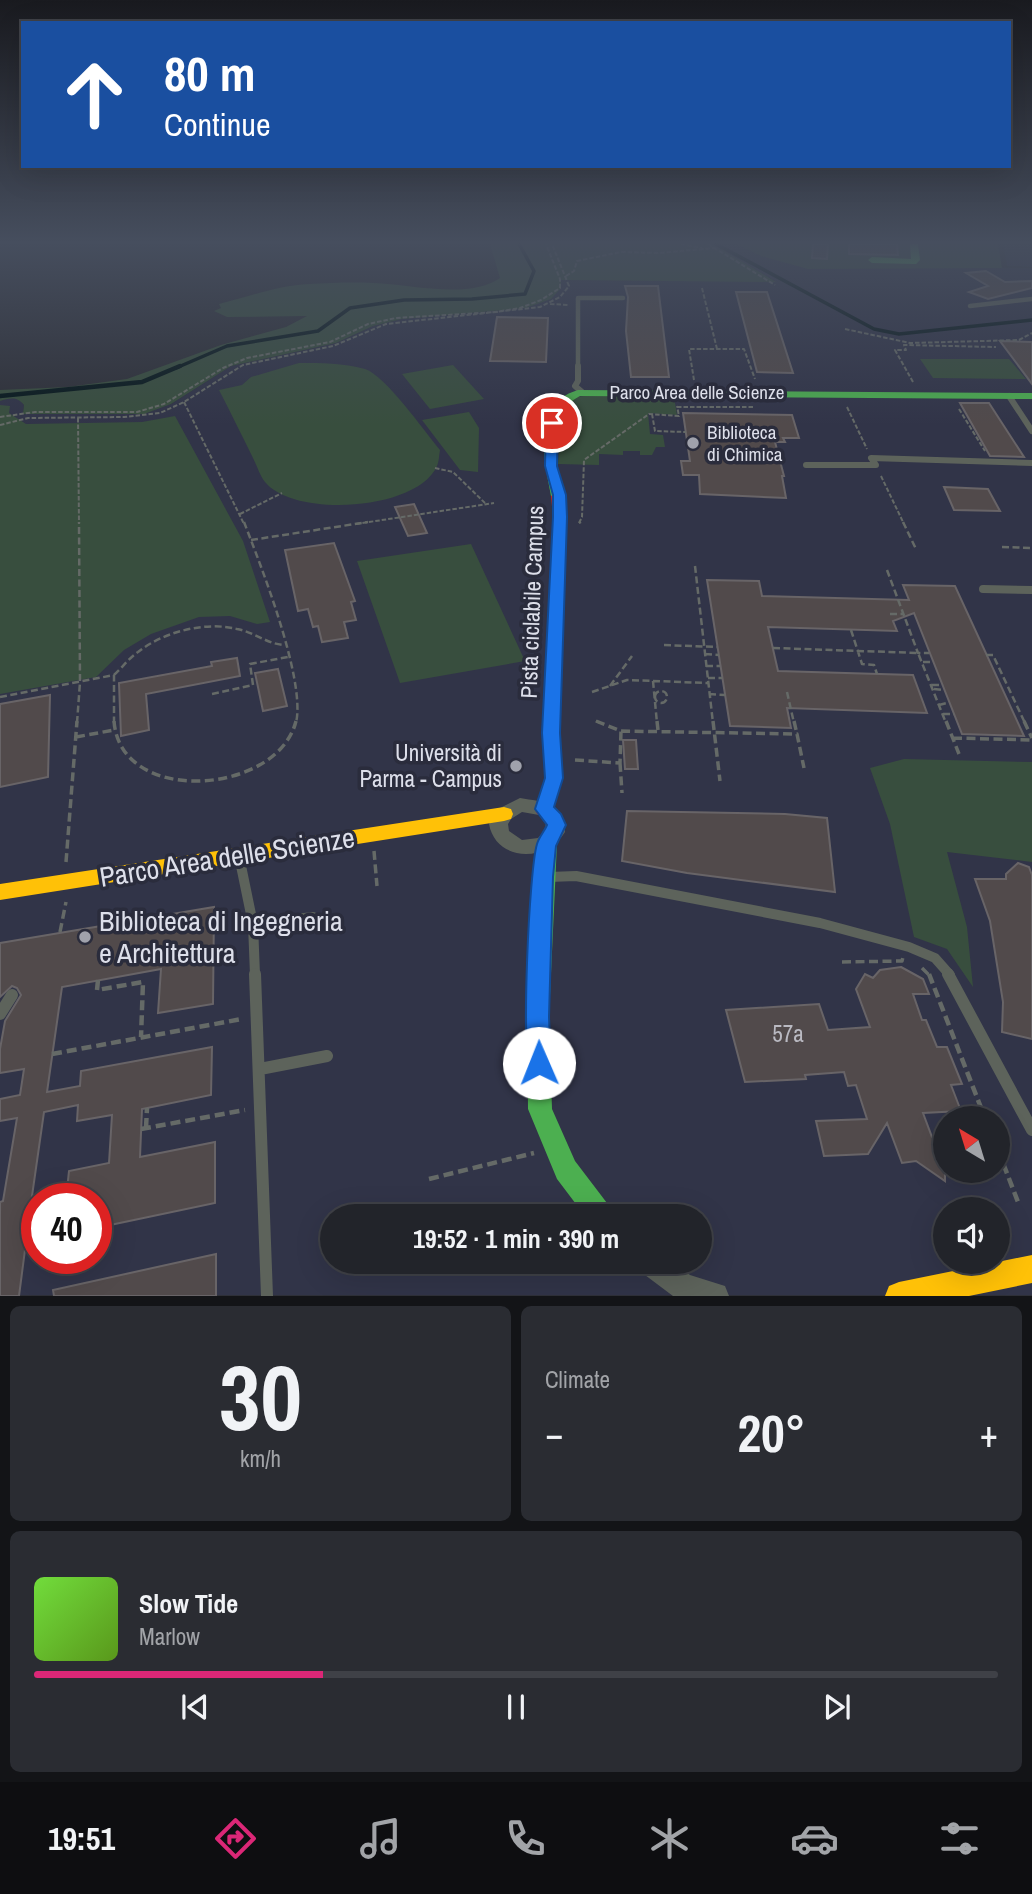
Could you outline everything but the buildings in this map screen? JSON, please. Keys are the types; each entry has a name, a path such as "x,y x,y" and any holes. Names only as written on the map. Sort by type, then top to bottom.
{"street":[{"name":"Parco Area delle Scienze","path":"544,809 554,778 551,759 560,517 559,495 551,466 551,437 554,409 558,403 582,392 1032,396"},
{"name":"Parco Area delle Scienze","path":"0,892 67,877 373,835 512,809 542,783 551,759"},
{"path":"512,809 544,809 555,819 556,825 552,838 547,843 520,848 511,845 499,834 498,827 512,809"},
{"name":"Parco Area delle Scienze","path":"454,821 499,834"},
{"path":"547,843 543,877 538,1017 540,1109 566,1170 592,1204"},
{"path":"520,848 543,877"},
{"path":"899,1296 1032,1269"},
{"path":"663,1274 680,1291 715,1296"}],"lane":[{"path":"970,306 983,304"},
{"path":"577,305 578,381 575,386 582,392"},
{"path":"1009,396 1032,431"},
{"path":"871,458 1032,463"},
{"path":"871,458 876,465"},
{"path":"806,465 876,465"},
{"path":"983,589 1032,590"},
{"path":"239,855 253,924 267,1296"},
{"path":"543,877 576,876 820,923 909,947 935,958 954,980 1031,1128"},
{"path":"253,924 313,917"},
{"path":"0,1014 12,995"},
{"path":"260,1069 327,1056"}],"path":[{"path":"0,417 35,412 151,410 171,402 238,361 331,342 374,322 510,310 534,304"},
{"path":"0,417 78,418 160,413 184,402 243,365 333,346 386,324 526,310 545,304"},
{"path":"561,304 577,305"},
{"path":"706,304 717,349"},
{"path":"845,329 909,343 996,347"},
{"path":"917,388 895,350 906,350 904,345 985,339 1019,341 1032,333"},
{"path":"695,383 689,349 744,349 757,383"},
{"path":"582,517 584,460 652,414 679,416 673,392"},
{"path":"840,393 871,458"},
{"path":"951,394 992,463"},
{"path":"114,676 116,737 127,756 164,780 198,783 228,780 258,766 283,747 297,728 298,703 288,657 251,540 184,402"},
{"path":"652,414 654,431 686,432"},
{"path":"60,932 67,877 80,682 78,418"},
{"path":"0,425 20,419"},
{"path":"876,465 916,549"},
{"path":"435,468 453,472 486,504"},
{"path":"240,514 282,493"},
{"path":"251,540 494,503"},
{"path":"1002,547 1032,548"},
{"path":"695,566 712,731 720,781"},
{"path":"887,570 959,754"},
{"path":"890,614 904,614"},
{"path":"0,697 114,676 137,652 175,632 228,626 255,634 273,645 285,645"},
{"path":"851,630 862,664 874,665 877,674"},
{"path":"664,645 717,647"},
{"path":"773,648 929,653"},
{"path":"705,654 719,654"},
{"path":"953,738 1032,739 993,655 986,655"},
{"path":"610,686 632,656"},
{"path":"212,694 253,685 250,664 288,657"},
{"path":"922,662 933,662"},
{"path":"706,666 720,666"},
{"path":"708,678 722,678"},
{"path":"592,692 627,680 708,683"},
{"path":"653,681 658,731"},
{"path":"931,685 943,687 933,690"},
{"path":"787,692 792,725 797,734 804,768"},
{"path":"709,694 725,695"},
{"path":"939,705 947,703"},
{"path":"1009,703 1015,703"},
{"path":"943,713 954,714"},
{"path":"596,721 621,731 797,734"},
{"path":"76,737 115,730"},
{"path":"621,731 622,793"},
{"path":"551,759 620,763"},
{"path":"373,835 377,886"},
{"path":"842,962 902,961 904,956 912,961"},
{"path":"920,967 928,972 980,1106"},
{"path":"98,980 97,990 143,982 141,1037"},
{"path":"52,1054 256,1016"},
{"path":"147,1108 144,1129 261,1106"},
{"path":"429,1179 557,1148"},
{"path":"1010,1181 1018,1202"}],"shaded area":[{"name":"Università di Parma - Campus","path":"530,304 1032,304 1032,1295 0,1295 0,401 13,397 20,400 24,405 23,414 171,404 231,366 336,343 373,326 402,319 526,308"}],"green space":[{"path":"219,304 536,304 526,308 402,319 373,326 336,343 231,366 171,404 144,414 23,414 24,405 19,400 0,401 0,390 68,387 127,379 221,345 286,327 307,316 227,317 214,311 221,308"},
{"path":"920,359 1009,359 1026,379 933,378"},
{"path":"299,363 357,367 374,374 383,382 440,450 437,466 425,481 406,493 381,500 327,505 301,501 280,493 265,482 219,390 242,385 251,377"},
{"path":"453,365 484,399 430,409 402,374"},
{"path":"598,394 674,397 677,415 648,413 650,434 663,435 665,447 656,447 652,455 640,455 640,451 623,451 623,455 599,454 599,465 558,464 561,406 576,397"},
{"path":"0,405 10,406 9,413 26,424 142,422 175,416 243,541 270,622 257,624 230,616 199,617 151,634 124,650 96,677 0,694"},
{"path":"469,412 479,428 478,472 460,470 422,420"},
{"path":"471,544 525,661 400,683 357,561"},
{"path":"904,759 1032,762 1032,862 947,852 967,927 973,987 947,949 914,937 890,824 870,768"}],"waterway":[{"path":"176,368 227,346 318,331 350,308 374,304"},
{"path":"828,304 874,329 899,334 1032,320"},
{"path":"0,396 142,382 180,366"}],"traffic: fast":[{"path":"557,496 550,452 551,422 555,410 564,400 578,393 1032,396"},
{"path":"547,843 538,1017 540,1109 566,1170 592,1204"}],"traffic: slow":[{"path":"0,892 504,814"},
{"path":"899,1296 1032,1269"}],"traffic: jam":[{"path":"544,809 554,778 551,733 560,517 557,496"}],"place":[{"name":"Biblioteca di Chimica","path":"693,443"},
{"name":"Università di Parma - Campus","path":"516,766"},
{"name":"Biblioteca di Ingegneria e Architettura","path":"85,937"}],"route":[{"path":"539,1063 543,877 547,843 552,838 556,825 555,819 544,809 554,778 551,733 560,517 559,495 551,466 552,423"}]}
